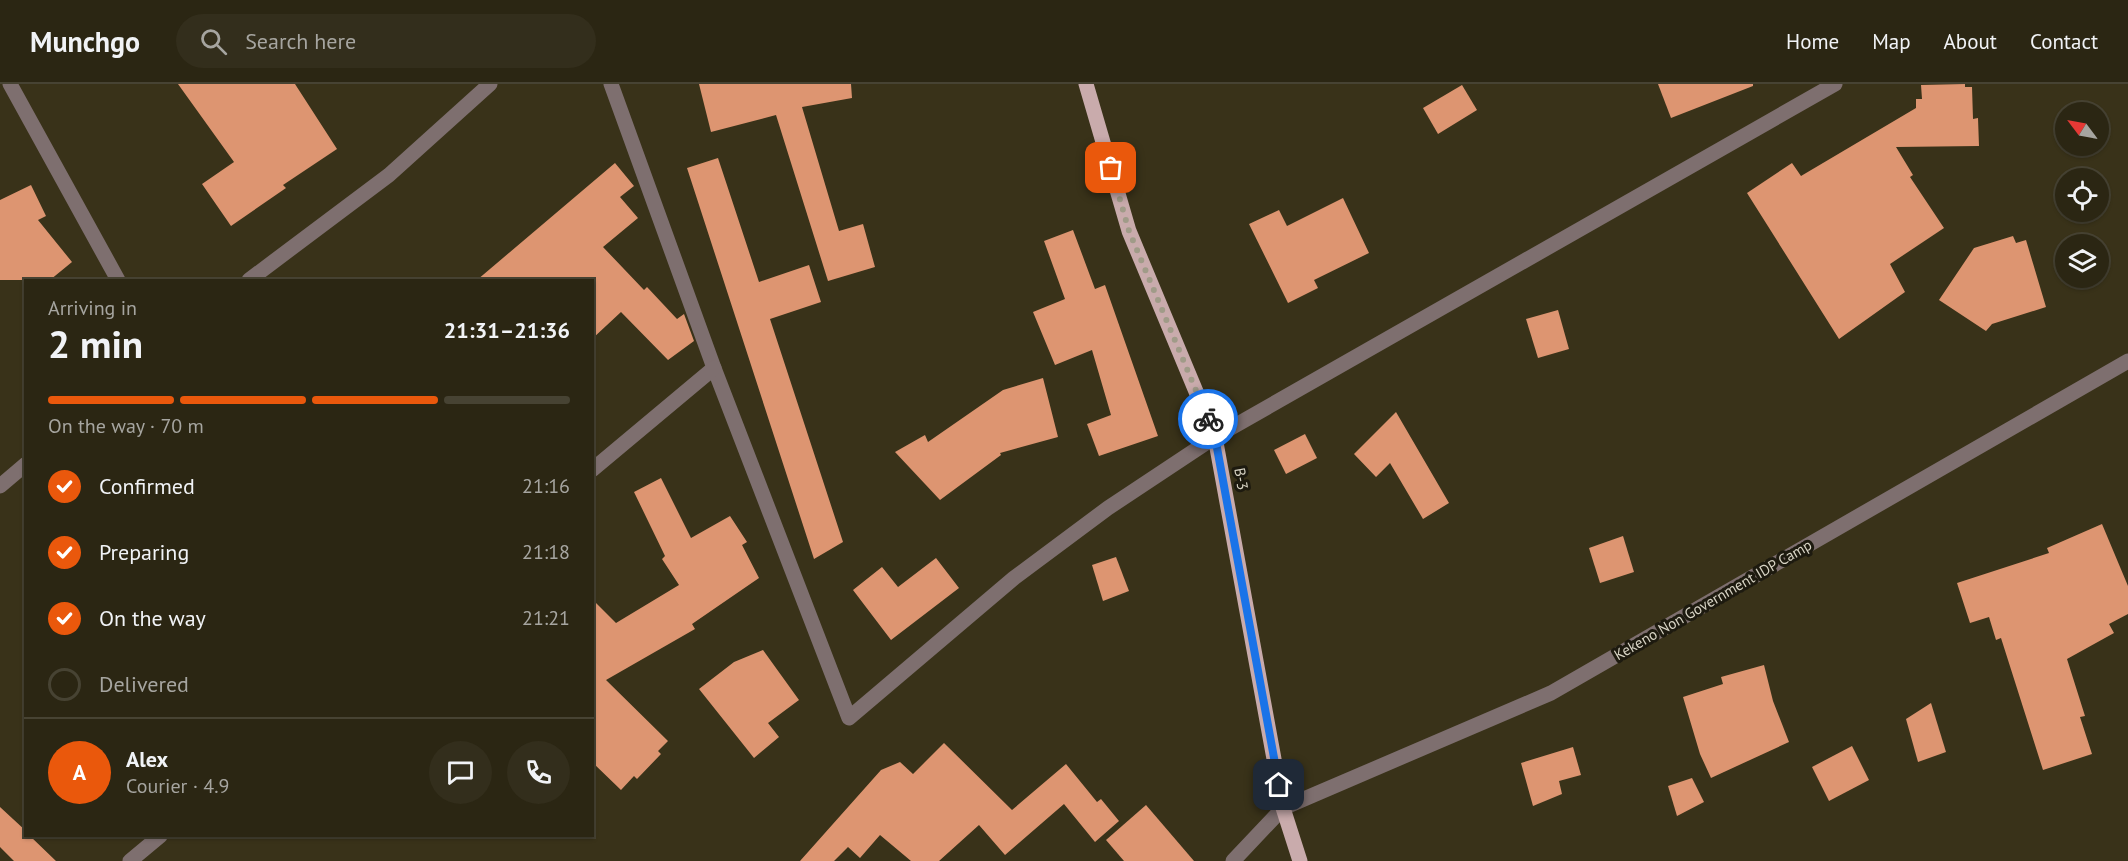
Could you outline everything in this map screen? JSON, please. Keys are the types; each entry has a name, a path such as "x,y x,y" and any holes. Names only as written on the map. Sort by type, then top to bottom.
{"main road":[{"name":"B-3","path":"1086,84 1129,231 1215,437 1283,808 1300,861"}],"street":[{"path":"10,84 117,279"},
{"path":"250,279 389,175 490,84"},
{"path":"610,84 714,368 849,718 1014,578 1108,508 1215,437 1836,84"},
{"name":"Kekeno Non Government IDP Camp","path":"1283,808 1551,693 2128,361"},
{"path":"594,468 714,368"},
{"path":"0,486 24,466"},
{"path":"1233,861 1283,808"},
{"path":"130,861 159,837"}],"building":[{"path":"178,84 295,84 337,149 283,185 286,188 231,226 202,184 234,162"},
{"path":"699,84 851,84 852,98 802,107 839,231 863,224 875,267 828,281 776,115 711,132"},
{"path":"1658,84 1753,84 1753,86 1671,118"},
{"path":"1965,84 1965,87 1972,87 1973,119 1978,118 1979,146 1896,147 1913,175 1910,177 1944,228 1890,264 1905,292 1839,339 1747,193 1792,163 1801,176 1916,108 1916,99 1922,99 1921,85"},
{"path":"1462,85 1477,110 1438,134 1423,108"},
{"path":"718,158 759,282 809,265 821,302 770,319 843,542 814,559 687,168"},
{"path":"615,163 634,186 620,197 638,218 603,247 644,290 647,287 677,319 684,314 694,341 668,360 621,312 594,337 594,279 478,279"},
{"path":"31,185 46,216 38,220 72,262 51,279 0,280 0,200"},
{"path":"1343,198 1369,253 1314,280 1318,288 1288,303 1249,224 1279,210 1287,226"},
{"path":"1073,230 1095,289 1105,285 1158,436 1099,456 1087,424 1111,415 1092,350 1055,365 1033,312 1065,299 1044,241"},
{"path":"2013,236 2016,243 2026,240 2046,307 1992,324 1986,331 1939,300 1974,248"},
{"path":"1558,310 1569,349 1538,358 1526,319"},
{"path":"1043,378 1058,437 1000,453 1001,455 940,500 895,452 925,435 928,442 1003,390"},
{"path":"1396,412 1449,503 1423,519 1390,463 1376,477 1354,454"},
{"path":"1305,434 1317,458 1286,474 1274,450"},
{"path":"661,478 691,538 730,516 747,542 742,545 759,578 692,624 695,629 606,680 668,741 658,751 661,754 637,779 634,776 621,790 594,764 594,601 616,623 679,585 662,559 665,556 634,492"},
{"path":"2102,524 2128,586 2128,614 2109,624 2114,633 2067,659 2085,716 2080,717 2092,754 2043,770 2001,638 1996,640 1989,617 1970,623 1957,583 2049,553 2047,548"},
{"path":"1623,536 1634,572 1600,583 1589,548"},
{"path":"1116,557 1129,591 1103,601 1092,565"},
{"path":"936,558 959,588 891,640 853,590 882,567 898,587"},
{"path":"763,650 799,700 768,723 779,737 754,758 699,689 734,662"},
{"path":"1764,665 1773,701 1789,742 1711,778 1700,754 1683,697 1723,684 1721,677"},
{"path":"1931,703 1946,752 1918,762 1906,719"},
{"path":"944,743 1012,810 1066,764 1097,802 1101,799 1119,821 1095,842 1064,804 1005,855 979,825 939,861 911,861 880,835 860,858 848,847 834,861 800,861 881,770 900,762 913,774"},
{"path":"1852,746 1869,780 1829,801 1812,767"},
{"path":"1573,747 1581,775 1559,781 1562,794 1533,806 1521,763"},
{"path":"1692,778 1704,802 1677,816 1668,786"},
{"path":"1146,805 1194,861 1124,861 1106,840"},
{"path":"0,807 24,829 24,837 31,837 56,861 14,861 0,847"}],"way so far":[{"path":"1111,168 1129,231 1208,419"}],"route":[{"path":"1208,419 1215,437 1279,785"}]}
